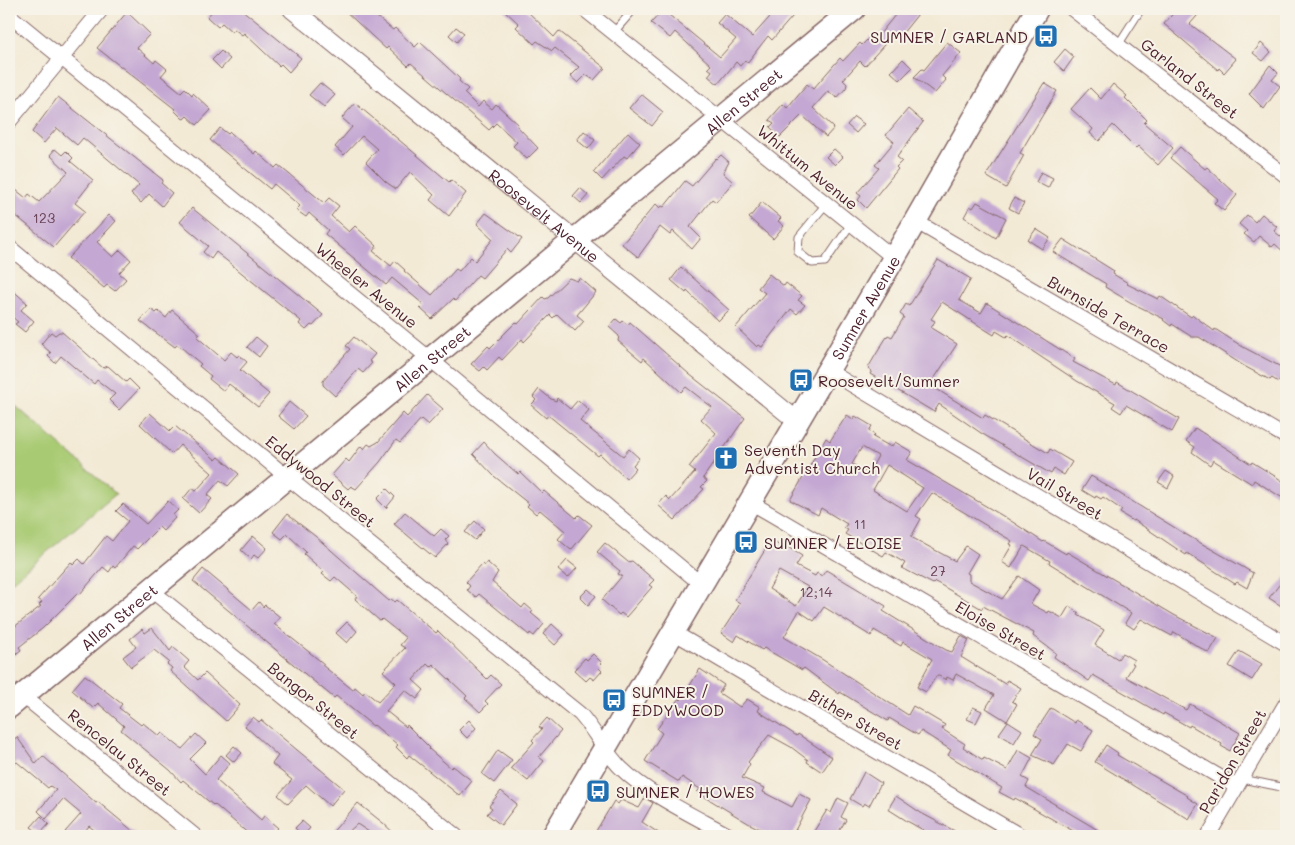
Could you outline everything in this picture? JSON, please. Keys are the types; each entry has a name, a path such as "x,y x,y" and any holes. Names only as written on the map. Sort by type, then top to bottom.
{"main road":[{"name":"Allen Street","path":"16,701 854,9"},
{"name":"Sumner Avenue","path":"553,836 894,258 1037,9"}],"street":[{"path":"9,122 102,9"},
{"name":"Roosevelt Avenue","path":"292,9 797,421"},
{"name":"Whittum Avenue","path":"584,9 894,258"},
{"name":"Garland Street","path":"1072,9 1286,176"},
{"name":"Wheeler Avenue","path":"9,15 430,359 701,584"},
{"name":"Burnside Terrace","path":"915,221 1286,437"},
{"name":"Eddywood Street","path":"9,247 287,478 580,714 591,726 604,748 632,779 730,836"},
{"name":"Vail Street","path":"827,370 1286,644"},
{"name":"Eloise Street","path":"750,502 1239,783"},
{"name":"Bangor Street","path":"151,590 456,836"},
{"name":"Bither Street","path":"674,632 1021,836"},
{"name":"Rencelau Street","path":"16,701 195,836"},
{"name":"Paridon Street","path":"1208,836 1286,703"}],"lane":[{"path":"614,33 634,9"},
{"path":"1118,45 1140,9"},
{"path":"826,204 799,237 798,252 812,263 825,262 851,224"},
{"path":"1239,783 1286,788"}],"green space":[{"path":"9,400 116,494 9,584"}],"building":[{"path":"214,9 241,9 301,58 289,72 281,64 279,66 244,33 242,35 234,29 232,32 222,23 218,27 207,17"},
{"path":"343,9 371,9 377,17 393,30 395,28 415,47 420,42 460,79 459,81 468,89 464,93 478,107 483,101 492,109 496,104 518,124 517,126 538,148 527,159 513,146 517,142 496,123 489,130 411,63 408,66 388,47 386,49"},
{"path":"503,9 525,9 554,37 559,31 605,68 594,80 586,75 578,83 570,76 579,67 555,48 552,51 537,41 534,44 516,27 519,24"},
{"path":"777,9 799,9 772,40 768,36 747,63 745,60 740,66 736,62 718,84 708,76 712,71 708,68 711,65 675,32 670,38 651,23 663,10 720,57 736,39 717,23 725,14 752,37"},
{"path":"900,9 922,9 898,39 893,35 865,66 860,61 843,80 847,84 846,88 837,98 828,91 813,108 834,128 826,137 802,115 780,137 770,127 774,123 769,120 783,104 787,108 807,84 813,89 840,58 843,61 860,43 862,45 871,36 875,40"},
{"path":"1177,9 1203,9 1190,24 1236,59 1224,73 1164,24"},
{"path":"127,12 150,34 137,48 154,63 156,60 167,69 161,76 181,92 185,88 192,95 193,93 211,110 197,125 187,116 184,119 182,118 175,109 97,48"},
{"path":"456,27 464,33 457,42 449,35"},
{"path":"947,42 961,53 942,76 946,80 935,93 914,77 922,69 924,70"},
{"path":"1261,43 1271,52 1263,61 1253,53"},
{"path":"1065,49 1074,57 1064,71 1054,62"},
{"path":"221,51 230,59 221,69 212,60"},
{"path":"903,59 912,68 900,80 891,72"},
{"path":"1270,65 1278,73 1272,80 1280,86 1264,109 1249,94"},
{"path":"320,83 335,95 324,107 309,95"},
{"path":"1044,83 1057,91 1020,153 1024,155 1006,188 986,176"},
{"path":"1113,84 1127,96 1125,98 1147,120 1144,123 1173,148 1158,165 1138,146 1136,148 1113,125 1099,141 1090,133 1093,129 1071,109 1090,88 1101,99"},
{"path":"641,94 663,112 652,126 629,108"},
{"path":"58,97 163,180 161,183 172,193 162,206 149,194 141,203 131,194 139,185 83,138 77,145 57,128 44,143 32,132"},
{"path":"355,103 449,182 451,180 466,193 449,216 430,200 434,195 410,172 396,189 386,182 366,162 377,149 362,136 344,155 335,147 352,127 342,118"},
{"path":"908,109 923,122 897,157 902,161 896,167 898,169 866,208 858,200 861,196 857,193 879,168 875,165 894,142 886,135"},
{"path":"854,117 864,124 856,133 847,125"},
{"path":"220,128 228,134 230,132 254,154 256,151 275,168 278,165 324,203 329,198 339,206 331,216 349,232 355,226 377,246 373,251 391,266 395,261 432,295 456,269 459,271 471,257 475,261 493,239 477,224 486,213 522,239 511,253 507,249 482,278 478,275 455,301 453,299 432,319 420,308 423,304 392,278 386,285 325,234 328,230 309,213 306,217 296,210 300,206 274,184 270,189 210,140"},
{"path":"584,131 595,140 588,149 577,140"},
{"path":"628,132 640,143 627,158 624,156 602,180 594,172"},
{"path":"1180,147 1205,169 1207,167 1237,195 1224,211 1214,203 1218,199 1170,158"},
{"path":"55,149 62,155 66,151 73,158 70,161 93,180 75,203 85,211 54,247 9,210 9,199 16,190 26,198 29,194 39,202 68,172 50,155"},
{"path":"834,149 843,157 835,165 826,157"},
{"path":"721,155 729,162 723,173 733,182 716,202 712,199 690,227 701,238 692,249 673,231 670,235 660,227 638,257 622,244 656,204 660,208 664,207 685,181 692,186 716,158"},
{"path":"1041,172 1053,178 1048,188 1036,182"},
{"path":"580,188 588,195 581,203 573,196"},
{"path":"1014,198 1024,203 1018,213 1009,208"},
{"path":"762,202 781,218 778,221 784,226 773,239 749,218"},
{"path":"977,202 1006,218 996,238 964,217 970,206 973,208"},
{"path":"192,208 323,315 313,326 311,325 306,330 299,324 301,321 216,252 211,259 203,252 208,246 180,222"},
{"path":"1262,214 1277,227 1274,231 1286,241 1286,254 1275,244 1272,247 1259,236 1254,242 1244,234 1247,231 1239,224 1247,215 1255,222"},
{"path":"109,215 116,221 97,242 113,257 120,250 131,260 119,273 126,279 115,291 107,285 104,288 68,258"},
{"path":"1036,229 1050,238 1042,249 1028,240"},
{"path":"1063,239 1114,271 1113,274 1127,284 1158,299 1160,296 1191,317 1193,315 1214,331 1215,329 1243,347 1285,369 1278,382 1272,378 1270,380 1244,366 1199,337 1192,337 1172,324 1171,326 1164,319 1105,287 1106,284 1053,252"},
{"path":"938,260 971,279 959,300 981,313 987,303 1075,359 1073,362 1116,385 1117,382 1179,419 1172,432 1126,405 1121,413 1112,407 1115,403 1077,381 1008,335 1006,337 996,331 994,335 942,302 931,319 935,321 931,328 957,344 930,385 983,418 985,415 1048,453 1050,449 1072,462 1064,475 1054,469 1051,474 981,433 939,404 934,412 870,374 872,371 868,368 875,356 888,335 892,337 904,317 900,314 906,304 909,306"},
{"path":"681,267 729,310 718,321 687,291 686,293 671,280"},
{"path":"769,274 784,286 786,283 802,296 798,300 805,305 797,314 791,309 762,347 759,345 757,347 736,327 765,293 758,288"},
{"path":"569,278 577,281 580,278 596,292 577,315 584,321 575,331 557,314 553,318 550,315 524,342 522,339 502,360 499,357 487,370 484,367 480,371 471,364 488,346 490,348 516,322 518,324 543,297 545,299 548,298"},
{"path":"9,287 27,303 21,310 34,321 25,332 15,324 18,322 9,314"},
{"path":"151,309 156,313 158,311 166,318 172,310 200,334 197,337 224,360 231,352 237,357 239,355 247,362 240,370 269,394 258,407 229,384 224,391 209,379 211,376 199,366 201,364 182,348 177,345 175,347 140,321"},
{"path":"616,319 628,325 630,322 689,374 745,418 703,478 707,481 701,487 704,489 675,520 658,505 666,496 670,500 695,472 689,467 716,433 701,419 712,407 686,387 681,392 644,358 642,361 618,341 619,336 609,327"},
{"path":"51,332 55,335 62,332 103,368 108,366 126,382 129,379 139,389 119,410 109,400 115,394 97,380 94,384 61,356 55,363 48,356 51,353 41,344"},
{"path":"256,337 267,346 259,357 247,347"},
{"path":"354,337 375,354 369,361 372,363 363,373 358,369 335,396 323,385 323,381 350,349 346,346"},
{"path":"539,389 551,399 556,401 557,398 570,409 578,400 589,410 580,421 623,456 629,449 639,458 633,465 636,468 626,479 600,454 598,456 548,415 546,418 531,405 536,400 533,397"},
{"path":"427,395 443,409 428,425 421,419 400,443 396,440 380,462 356,489 351,486 348,489 332,475 346,459 349,462 361,446 364,449 368,444 371,446 378,442 403,413 407,417"},
{"path":"289,402 306,416 294,429 278,416"},
{"path":"150,413 170,431 175,426 216,460 219,457 239,474 228,486 220,480 207,495 212,499 199,513 183,499 192,488 196,491 212,473 180,445 172,454 140,424"},
{"path":"847,415 853,419 855,416 872,426 869,431 875,435 873,437 891,447 895,442 912,452 907,460 1008,519 1043,542 1066,554 1067,552 1174,615 1218,638 1209,653 1174,632 1172,636 1141,619 1134,629 1125,623 1131,613 1024,546 1011,568 1002,562 1012,545 1010,544 1012,541 932,493 916,516 921,519 911,537 955,561 966,546 978,554 967,573 969,574 969,581 1002,599 1019,576 1039,590 1031,604 1062,618 1069,606 1079,613 1078,615 1104,630 1095,645 1118,659 1122,653 1134,660 1132,663 1134,664 1126,677 1186,710 1190,704 1240,733 1230,751 1221,746 1222,744 1190,725 1189,727 1164,713 1163,715 1093,675 1089,681 1054,657 1056,653 1033,636 1034,633 983,606 982,609 935,582 933,584 902,568 905,563 886,552 883,556 845,534 848,530 844,528 847,524 821,508 818,515 790,500 826,438 830,441","holes":["862,447 878,456 869,473 852,464","887,465 923,488 907,511 873,490"]},
{"path":"1195,428 1251,464 1252,462 1286,483 1286,489 1281,497 1254,480 1252,484 1213,460 1210,465 1192,452 1195,447 1186,441"},
{"path":"484,442 495,454 518,474 520,472 542,493 544,491 576,518 579,515 592,525 571,550 558,539 565,531 540,510 536,514 527,506 529,504 494,476 473,454"},
{"path":"1166,471 1174,476 1168,488 1158,482"},
{"path":"1091,476 1253,573 1247,588 1237,582 1235,584 1187,553 1186,555 1134,520 1120,513 1122,510 1103,497 1101,499 1096,496 1095,498 1082,490"},
{"path":"387,489 395,497 386,508 377,499"},
{"path":"168,501 178,510 173,515 175,518 163,531 159,527 137,549 133,546 115,568 113,566 109,572 103,567 80,594 78,593 43,628 19,647 21,650 13,656 11,653 9,654 9,631 41,606 39,605 42,602 38,599 71,562 73,565 79,559 84,564 106,536 112,541 128,521 116,511 123,504 146,524"},
{"path":"405,512 434,536 441,529 449,536 445,540 448,544 435,558 394,524"},
{"path":"287,514 389,601 391,599 395,602 397,600 436,633 438,631 487,679 491,675 501,684 485,701 488,704 480,712 465,698 467,696 433,664 430,667 427,664 413,680 424,690 417,699 405,690 386,711 406,727 407,725 429,749 451,768 453,766 472,781 460,796 409,755 407,758 396,747 398,745 374,725 336,696 334,698 193,581 203,569 252,610 259,602 263,607 265,605 280,617 274,624 353,690 355,687 363,694 365,691 378,702 396,683 383,671 405,648 400,645 406,638 382,619 380,621 355,599 357,596 335,577 331,581 322,574 324,572 304,554 306,552 287,534 282,539 273,532"},
{"path":"475,521 484,529 475,540 465,532"},
{"path":"253,536 267,548 258,558 254,555 251,559 241,550"},
{"path":"771,540 780,546 781,543 802,556 796,566 815,576 817,573 822,576 826,570 886,606 883,611 946,650 952,652 961,636 969,640 961,657 1005,684 1007,680 1021,688 1012,701 1017,704 1007,721 986,708 994,695 956,674 953,680 947,677 946,680 937,675 926,692 917,687 932,659 903,642 901,646 874,630 871,636 824,607 814,621 799,611 784,637 908,715 913,706 945,725 942,729 965,744 963,747 983,760 984,758 1007,770 1018,750 1032,758 1022,777 1029,781 1026,787 1108,836 1082,836 1015,798 1014,800 999,792 1002,788 948,755 951,750 921,731 918,735 889,718 888,721 840,692 839,694 804,668 802,670 764,648 762,650 738,635 734,642 721,633 740,603 735,600","holes":["779,571 808,587 796,606 769,589"]},
{"path":"605,543 628,562 632,561 654,580 649,585 652,587 626,617 621,613 619,615 602,600 622,576 618,574 620,571 597,552"},
{"path":"567,560 577,568 568,578 558,570"},
{"path":"487,562 498,572 492,582 522,608 525,604 533,611 531,613 544,624 534,636 530,633 529,635 479,594 476,597 467,590 470,586 466,582 482,564 484,566"},
{"path":"1286,576 1286,609 1269,598"},
{"path":"588,589 596,596 588,605 580,597"},
{"path":"347,622 357,631 347,643 336,633"},
{"path":"552,624 564,635 555,645 543,634"},
{"path":"152,628 170,651 173,647 189,661 184,667 198,680 205,673 240,705 226,721 170,671 172,668 167,664 169,662 154,650 131,667 123,657 136,647 130,639 142,629 145,633"},
{"path":"1239,651 1262,664 1252,680 1229,666"},
{"path":"593,654 602,663 598,667 602,671 594,680 590,677 586,681 574,670 585,658 587,660"},
{"path":"700,669 724,685 719,693 740,707 747,699 760,707 758,711 797,736 798,734 832,757 822,772 807,762 808,760 791,747 769,735 748,762 750,764 742,778 765,788 763,792 792,807 799,794 811,800 792,836 774,836 748,823 697,792 700,789 682,777 679,782 645,761 662,733 657,729 679,698 681,700"},
{"path":"85,675 122,704 119,708 141,725 143,723 159,736 162,733 182,749 196,734 206,743 190,759 205,774 221,755 230,763 216,780 261,820 264,816 278,828 271,836 251,836 183,780 181,782 170,770 121,730 124,726 98,703 93,708 72,690"},
{"path":"973,707 982,711 976,723 967,719"},
{"path":"1051,708 1075,723 1076,720 1093,730 1081,751 1068,744 1054,765 1032,755 1042,739 1034,734"},
{"path":"253,717 259,722 261,720 344,789 330,806 306,785 288,804 278,795 292,780 272,764 278,756 245,726"},
{"path":"547,718 561,731 539,757 544,761 528,781 511,768 534,742 532,740 542,729 539,727"},
{"path":"469,720 476,728 467,738 459,730"},
{"path":"1008,721 1022,730 1014,743 999,734"},
{"path":"17,737 36,764 43,756 96,803 98,802 139,836 102,836 89,826 81,836 71,836 65,832 81,814 63,799 46,819 38,811 56,790 50,786 48,788 17,762 9,768 9,743"},
{"path":"1106,745 1118,753 1117,755 1188,796 1198,804 1189,819 1095,762"},
{"path":"234,746 242,753 234,762 226,755"},
{"path":"498,750 512,760 494,783 482,774"},
{"path":"864,772 881,783 869,806 864,803 862,806 850,799"},
{"path":"501,791 517,804 501,825 487,814 492,808 489,806"},
{"path":"896,796 921,813 964,836 934,836 907,821 888,809"},
{"path":"645,798 653,803 642,822 663,836 604,836 596,831 614,801 618,804 621,800 639,808"},
{"path":"838,798 848,803 841,817 846,820 836,836 811,836 827,810 831,813"},
{"path":"358,803 397,836 375,836 357,824 344,836 329,836"},
{"path":"41,816 49,824 40,834 31,827"},
{"path":"302,821 310,828 303,836 295,828"}],"place":[{"name":"SUMNER / GARLAND","path":"1046,36"},
{"name":"Roosevelt/Sumner","path":"801,380"},
{"name":"Seventh Day Adventist Church","path":"726,458"},
{"name":"SUMNER / ELOISE","path":"746,542"},
{"name":"SUMNER / EDDYWOOD","path":"614,700"},
{"name":"SUMNER / HOWES","path":"598,791"}]}
